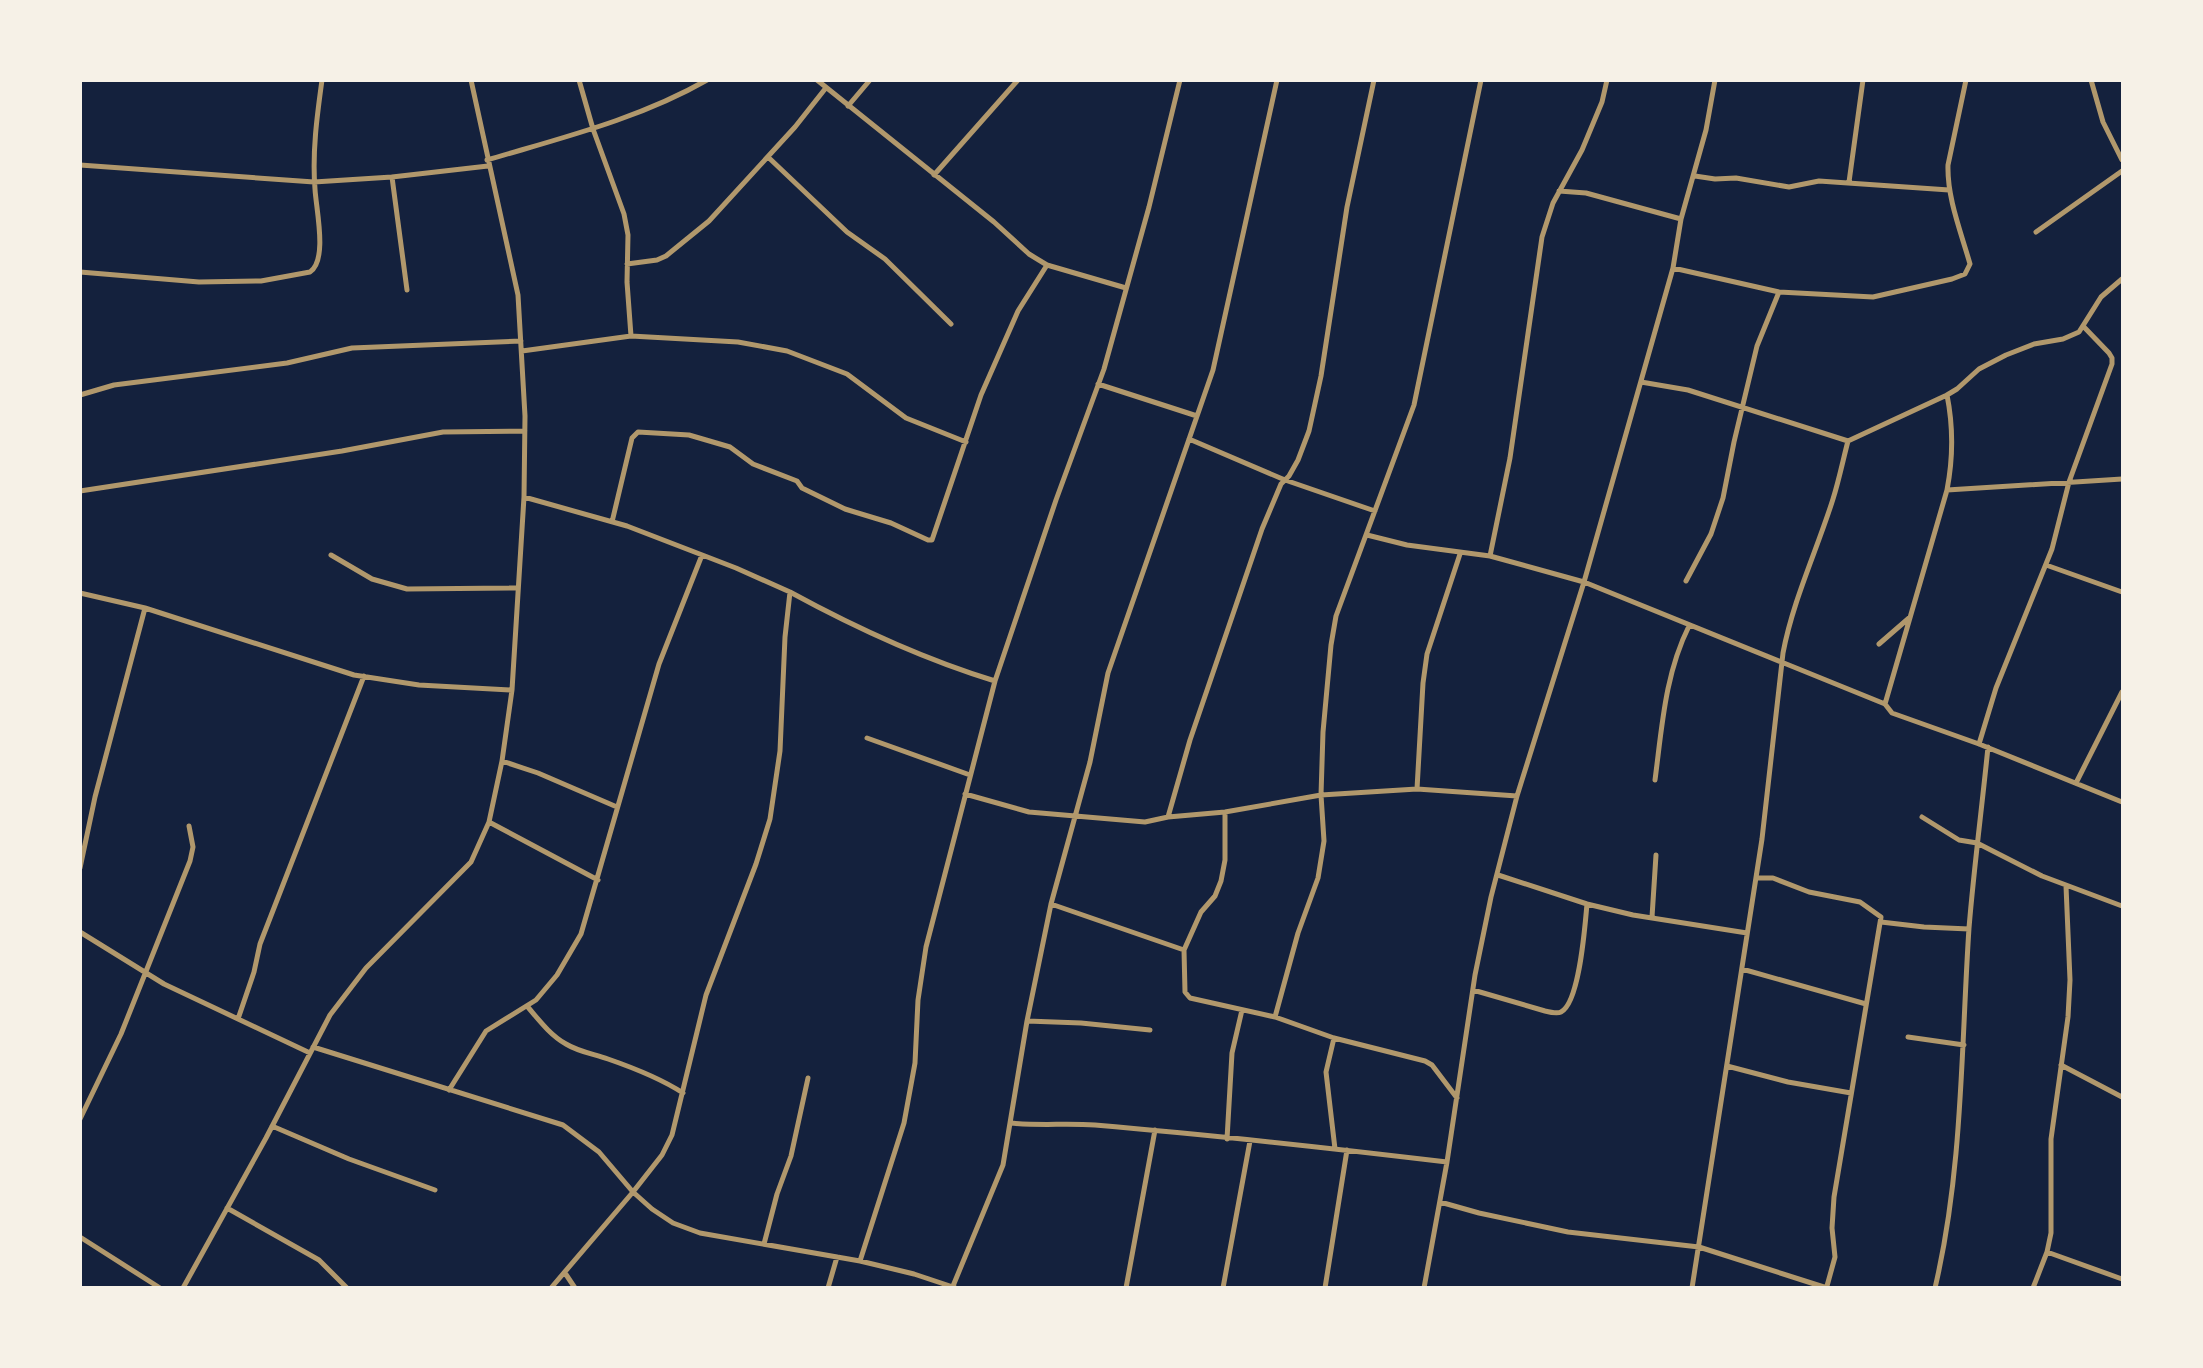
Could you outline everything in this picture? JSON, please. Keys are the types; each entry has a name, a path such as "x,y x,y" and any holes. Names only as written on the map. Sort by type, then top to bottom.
{"street":[{"path":"80,271 199,282 261,281 310,272 318,264 320,255 314,182 315,136 321,80"},
{"path":"183,1287 330,1015 349,988 471,862 489,821 502,761 512,691 524,497 525,431 518,295 471,80"},
{"path":"579,80 593,129 624,214 628,235 631,337"},
{"path":"80,165 314,182 393,177 487,163 593,129 678,97 707,80"},
{"path":"817,80 994,222 1029,254 1046,265 1126,288"},
{"path":"848,106 870,80"},
{"path":"934,175 1018,80"},
{"path":"860,1261 904,1123 915,1063 918,1000 926,947 995,681 1098,384 1180,80"},
{"path":"80,932 164,984 312,1050 563,1125 599,1152 633,1192 673,1223 700,1233 860,1261 955,1287 1003,1165 1027,1021 1051,904 1090,762 1108,673 1213,370 1277,80"},
{"path":"1168,817 1190,740 1262,529 1281,484 1298,460 1309,431 1331,315 1347,207 1374,80"},
{"path":"1275,1017 1298,933 1318,878 1324,841 1321,795 1323,732 1336,616 1414,405 1481,80"},
{"path":"1490,556 1510,458 1542,237 1559,191 1602,102 1607,80"},
{"path":"1423,1287 1447,1162 1472,989 1491,897 1517,796 1584,582 1674,268 1681,219 1695,176 1715,80"},
{"path":"1849,182 1863,80"},
{"path":"1674,268 1779,292 1873,297 1965,274 1970,264 1949,190 1948,165 1966,80"},
{"path":"2091,80 2103,122 2123,160"},
{"path":"627,264 657,260 676,250 709,221 795,127 825,89"},
{"path":"768,157 847,232 885,259 951,324"},
{"path":"2036,232 2123,171"},
{"path":"1695,176 1736,178 1789,187 1819,181 1949,190"},
{"path":"393,177 407,290"},
{"path":"1559,191 1586,193 1681,219"},
{"path":"612,522 632,438 638,432 689,435 730,447 753,464 797,481 802,488 845,509 891,523 930,540 935,537 981,395 1018,311 1046,265"},
{"path":"1641,382 1688,390 1848,441 1957,389 1979,369 2006,355 2034,344 2063,339 2078,332 2101,297 2123,279"},
{"path":"1686,580 1711,534 1723,498 1757,346 1779,292"},
{"path":"1979,744 1999,679 2046,565 2069,482 2112,364 2109,353 2082,326"},
{"path":"522,351 631,337 738,342 787,351 847,374 906,418 966,442"},
{"path":"80,395 114,385 288,363 352,348 521,341"},
{"path":"1098,384 1197,416"},
{"path":"1885,704 1947,490 1951,457 1950,407 1947,394"},
{"path":"80,491 342,451 443,432 525,431"},
{"path":"1189,439 1285,480 1375,511"},
{"path":"1692,1287 1756,878 1787,632 1833,498 1848,441"},
{"path":"1947,490 2123,479"},
{"path":"524,497 612,522 702,555 790,592 887,641 995,681"},
{"path":"1367,535 1407,545 1490,556 1584,582 1885,704 1892,713 1988,747 2123,802"},
{"path":"1417,789 1427,654 1460,554"},
{"path":"331,555 372,579 407,589 517,587"},
{"path":"449,1090 486,1031 536,1000 557,975 581,934 659,664 702,555"},
{"path":"2046,565 2123,592"},
{"path":"551,1287 633,1192 662,1155 672,1135 706,995 756,864 769,819 779,751 790,592"},
{"path":"80,593 145,608 364,676 419,685 512,691"},
{"path":"80,868 95,797 145,608"},
{"path":"1878,644 1909,618"},
{"path":"1655,780 1675,653 1689,626"},
{"path":"238,1018 254,972 260,944 364,676"},
{"path":"2076,783 2123,692"},
{"path":"867,738 970,775"},
{"path":"1935,1287 1954,1187 1969,929 1988,747"},
{"path":"502,761 538,773 617,807"},
{"path":"965,794 1029,812 1145,822 1168,817 1226,812 1321,795 1417,789 1517,796"},
{"path":"1226,812 1226,859 1221,881 1215,896 1201,912 1185,950 1186,996 1275,1017 1334,1038 1425,1061 1432,1065 1457,1098"},
{"path":"1922,817 1959,839 1977,843 2066,886 2123,906"},
{"path":"489,821 598,880"},
{"path":"80,1119 146,972 193,854 188,826"},
{"path":"1652,917 1656,855"},
{"path":"1498,875 1587,904 1747,933"},
{"path":"1440,1202 1568,1232 1699,1247 1827,1287 1835,1257 1832,1228 1835,1197 1881,916 1860,902 1809,892 1773,878 1756,878"},
{"path":"2033,1287 2047,1252 2052,1214 2051,1139 2070,999 2066,886"},
{"path":"1051,904 1185,950"},
{"path":"1472,989 1545,1011 1560,1012 1568,1004 1580,970 1587,904"},
{"path":"1881,922 1969,929"},
{"path":"1742,968 1866,1004"},
{"path":"527,1006 549,1031 564,1043 648,1075 683,1093"},
{"path":"1227,1139 1232,1053 1242,1010"},
{"path":"1027,1021 1150,1030"},
{"path":"1908,1037 1964,1045"},
{"path":"1334,1038 1326,1072 1335,1149"},
{"path":"2061,1065 2123,1097"},
{"path":"1727,1066 1788,1082 1851,1093"},
{"path":"764,1244 777,1194 791,1156 808,1078"},
{"path":"1010,1123 1038,1126 1066,1123 1154,1130 1447,1162"},
{"path":"272,1126 349,1159 435,1190"},
{"path":"1126,1287 1154,1130"},
{"path":"1223,1287 1250,1142"},
{"path":"1325,1287 1347,1150"},
{"path":"228,1208 319,1260 347,1287"},
{"path":"80,1237 160,1287"},
{"path":"2047,1252 2123,1279"},
{"path":"828,1287 837,1257"},
{"path":"565,1273 575,1287"}]}
